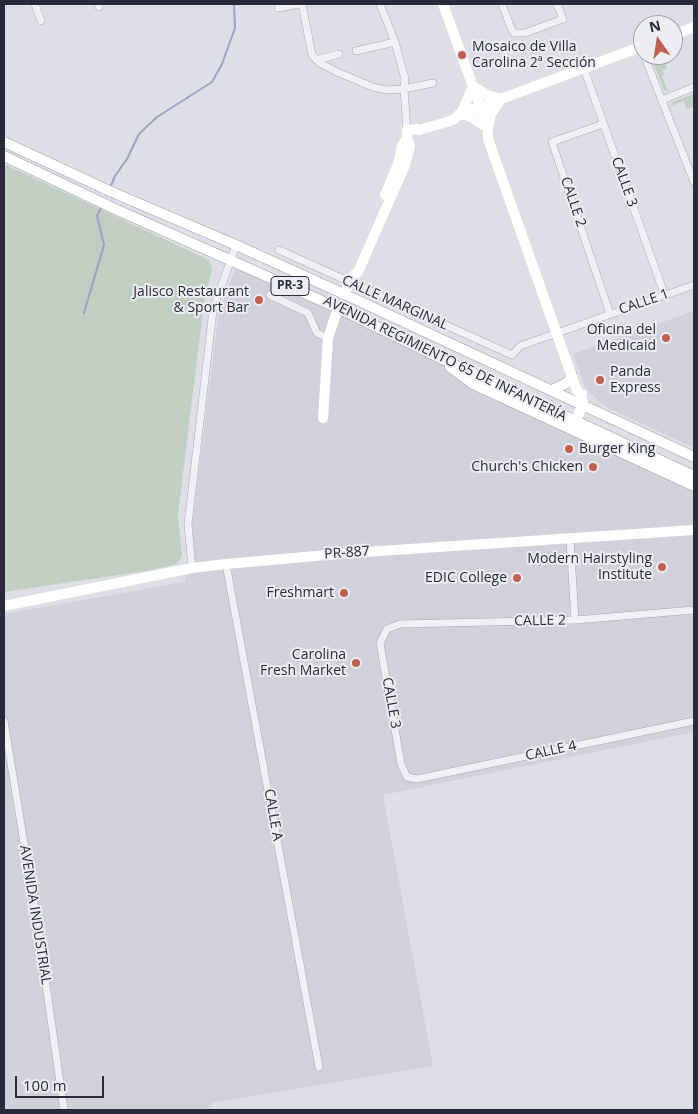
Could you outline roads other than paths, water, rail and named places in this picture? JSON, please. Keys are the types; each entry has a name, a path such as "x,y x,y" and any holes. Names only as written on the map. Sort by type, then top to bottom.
{"street":[{"path":"35,4 41,21"},
{"path":"278,8 301,4 312,55 316,60 337,72 366,85 387,90 404,89 433,83"},
{"path":"380,4 395,42 405,78 404,89 411,132"},
{"path":"443,4 488,130"},
{"path":"502,4 514,33 525,32 563,19 557,4"},
{"path":"356,51 395,42"},
{"path":"460,115 584,69 633,53"},
{"path":"316,60 339,54"},
{"path":"649,65 694,182"},
{"name":"CALLE 3","path":"584,69 664,296"},
{"path":"472,86 488,95 501,99"},
{"path":"460,115 472,86"},
{"path":"662,100 694,87"},
{"path":"501,99 491,114 488,139 583,389 582,399 573,426 694,486"},
{"path":"344,294 351,279 358,272 363,253 390,194 402,146 418,124 446,119 454,113 471,117 488,130"},
{"name":"CALLE 2","path":"603,124 552,142 610,314"},
{"name":"AVENIDA REGIMIENTO 65 DE INFANTERÍA","path":"4,142 114,193 236,245 552,390 582,399 694,457"},
{"name":"AVENIDA REGIMIENTO 65 DE INFANTERÍA","path":"4,156 115,209 338,308 436,356 473,384 694,476"},
{"path":"192,568 188,524 213,310 236,245"},
{"name":"CALLE MARGINAL","path":"279,250 351,279 512,355"},
{"name":"CALLE 1","path":"512,355 520,346 694,285"},
{"path":"270,295 308,313 317,333 328,338"},
{"path":"323,418 328,338 338,308"},
{"path":"560,332 571,373 582,399"},
{"path":"552,390 570,380 571,373"},
{"name":"PR-887","path":"4,606 192,568 226,564 349,553 694,530"},
{"path":"570,539 575,620"},
{"name":"CALLE A","path":"226,564 319,1067"},
{"name":"CALLE 2","path":"387,629 400,624 575,620 694,610"},
{"name":"CALLE 3","path":"387,629 380,643 401,764 407,778"},
{"name":"AVENIDA INDUSTRIAL","path":"4,721 37,922 64,1110"},
{"name":"CALLE 4","path":"407,778 417,779 694,721"}],"waterway":[{"path":"110,188 139,134 157,117 212,82 222,64 235,28 234,4"},
{"path":"84,313 104,245 97,216 102,206"}],"place":[{"name":"Mosaico de Villa Carolina 2ª Sección","path":"462,55"},
{"name":"Jalisco Restaurant & Sport Bar","path":"259,300"},
{"name":"Oficina del Medicaid","path":"666,338"},
{"name":"Panda Express","path":"600,380"},
{"name":"Burger King","path":"569,449"},
{"name":"Church's Chicken","path":"593,467"},
{"name":"Modern Hairstyling Institute","path":"662,567"},
{"name":"EDIC College","path":"517,578"},
{"name":"Freshmart","path":"344,593"},
{"name":"Carolina Fresh Market","path":"356,663"}]}
